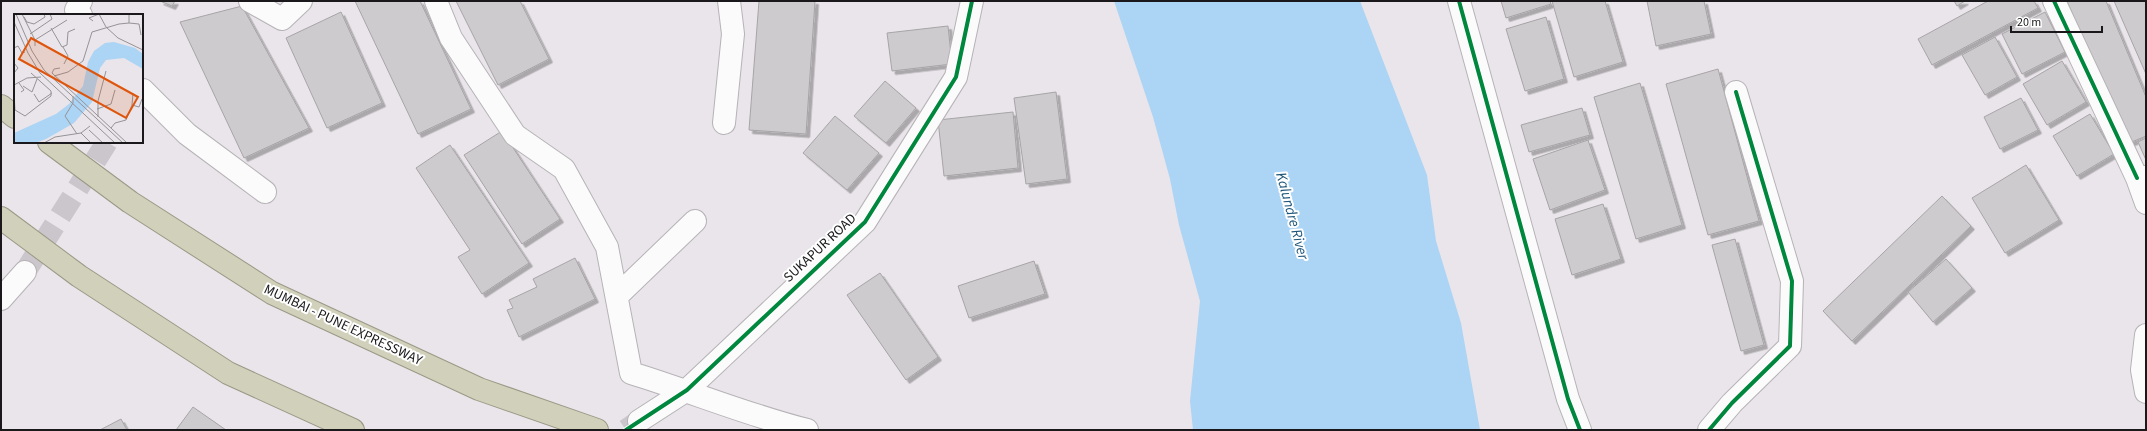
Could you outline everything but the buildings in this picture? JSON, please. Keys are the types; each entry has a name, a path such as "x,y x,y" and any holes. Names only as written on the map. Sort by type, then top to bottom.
{"highway":[{"path":"1,106 14,115"},
{"name":"MUMBAI - PUNE EXPRESSWAY","path":"50,143 130,202 272,293 479,389 597,430"},
{"path":"1,218 78,276 228,373 353,430"}],"street":[{"path":"250,1 282,19 301,1"},
{"path":"436,1 451,38 515,134 564,169 607,247 631,372 688,390 769,420 807,430"},
{"path":"724,123 733,34 730,1"},
{"name":"SUKAPUR ROAD","path":"639,421 688,390 864,222 956,77 972,1"},
{"path":"1459,1 1568,399 1580,430"},
{"path":"2054,1 2142,177 2146,203"},
{"path":"143,91 187,134 265,192"},
{"path":"1709,430 1732,403 1790,346 1792,281 1736,92"},
{"path":"617,296 695,222"},
{"path":"1,299 25,272"},
{"path":"2146,334 2142,370 2146,392"}],"water":[{"name":"Kalundre River","path":"1114,1 1360,1 1427,175 1436,241 1461,323 1480,430 1193,430 1190,401 1200,301 1179,225 1170,179 1153,117"}],"tunnel":[{"path":"25,272 106,143"},
{"path":"626,430 639,421"}],"cycle path":[{"path":"626,430 687,390 865,222 956,77 972,1"},
{"path":"1459,1 1568,399 1580,430"},
{"path":"2054,1 2137,178"},
{"path":"1709,430 1732,403 1790,346 1792,281 1736,92"}]}
